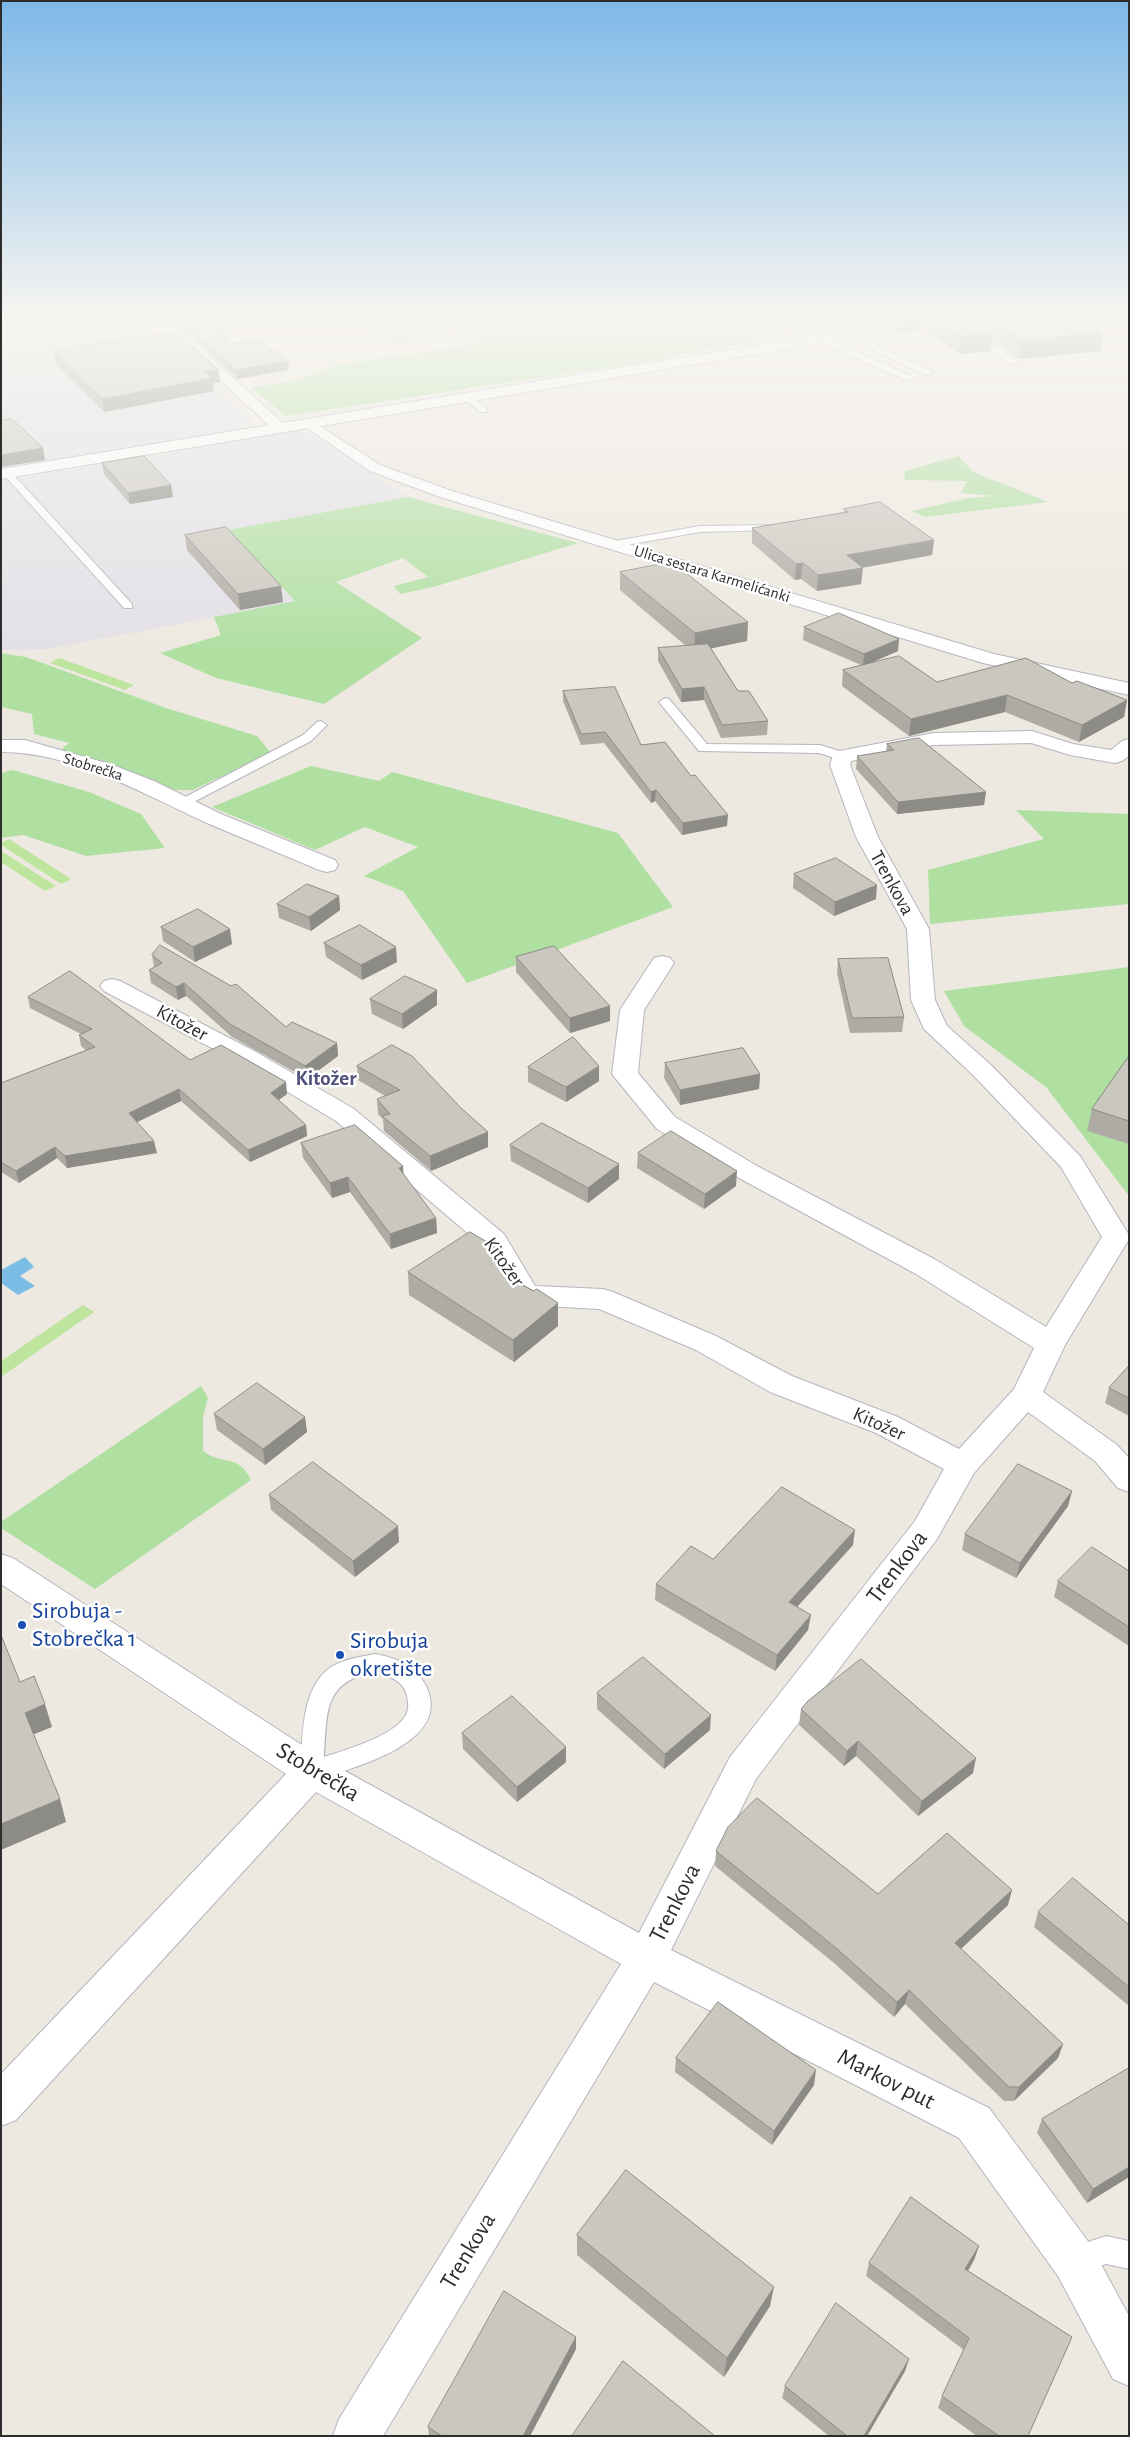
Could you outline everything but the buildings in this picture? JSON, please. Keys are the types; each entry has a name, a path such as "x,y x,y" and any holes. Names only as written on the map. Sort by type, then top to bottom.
{"street":[{"path":"4,473 251,433"},
{"name":"Ulica sestara Karmelićanki","path":"323,433 375,468 446,494 990,659 1129,689"},
{"path":"841,756 890,749 934,739 1032,738 1070,749 1115,757 1129,745"},
{"name":"Stobrečka","path":"1,746 25,746 103,768 147,785 181,802 326,864"},
{"name":"Trenkova","path":"356,2436 647,1958 743,1768 926,1530 963,1465 1026,1395 1051,1344 1124,1236 1071,1162 982,1070 936,1029 922,1000 918,929 866,837 840,765 841,756"},
{"path":"662,963 632,1010 625,1074 666,1122 748,1172 926,1267 1051,1344"},
{"name":"Kitožer","path":"112,986 247,1057 345,1116 494,1241 526,1295 603,1299 706,1343 781,1384 887,1425 963,1465"},
{"path":"1026,1395 1106,1453 1129,1480"},
{"name":"Stobrečka","path":"1,1567 312,1771 647,1958"},
{"path":"1,2105 312,1771"},
{"name":"Markov put","path":"647,1958 974,2123 1074,2260 1129,2363"}],"lane":[{"path":"4,473 128,606"},
{"path":"615,544 700,529 786,528"},
{"path":"665,702 703,748 820,749 841,756"},
{"path":"181,802 307,738 321,725"},
{"path":"374,1663 391,1666 404,1673 413,1683 419,1696 419,1709 414,1722 405,1734 392,1742 312,1771 317,1710 320,1695 328,1682 341,1672 358,1664 374,1663"},
{"path":"1074,2260 1106,2250 1129,2255"}],"shaded area":[{"path":"1,433 217,433 1,469"},
{"path":"276,433 309,433 408,497 228,530 295,602 47,649 1,650 1,481 179,452"}],"green space":[{"path":"959,456 973,472 1048,502 925,517 912,511 969,498 993,496 961,493 967,481 905,480 904,471"},
{"path":"408,497 578,543 437,586 400,594 394,586 428,577 403,558 336,582 422,638 324,704 216,678 160,653 221,635 214,617 295,601 228,530"},
{"path":"1,653 26,657 166,708 257,736 271,753 193,790 172,790 112,764 57,753 69,743 34,734 32,714 1,707"},
{"path":"59,658 134,685 125,690 50,663"},
{"path":"311,766 379,781 392,772 618,833 673,907 467,983 403,891 364,876 418,847 365,827 315,850 212,807"},
{"path":"13,770 89,792 141,814 165,848 86,856 23,835 1,838 1,773"},
{"path":"1016,810 1129,814 1129,904 930,924 928,870 1044,839"},
{"path":"9,839 71,879 61,884 1,845 1,843"},
{"path":"1,851 56,886 45,891 1,862"},
{"path":"1129,967 1129,1196 1046,1087 964,1026 944,991"},
{"path":"83,1305 94,1312 1,1377 1,1361"},
{"path":"201,1386 208,1398 203,1417 203,1451 241,1466 251,1480 95,1589 1,1528 1,1522"}],"water":[{"path":"25,1257 34,1267 20,1276 35,1286 18,1295 1,1283 1,1270"}],"place":[{"name":"Sirobuja - Stobrečka 1","path":"22,1625"},
{"name":"Sirobuja okretište","path":"340,1655"}],"district":[{"name":"Kitožer","path":"326,1079"}]}
